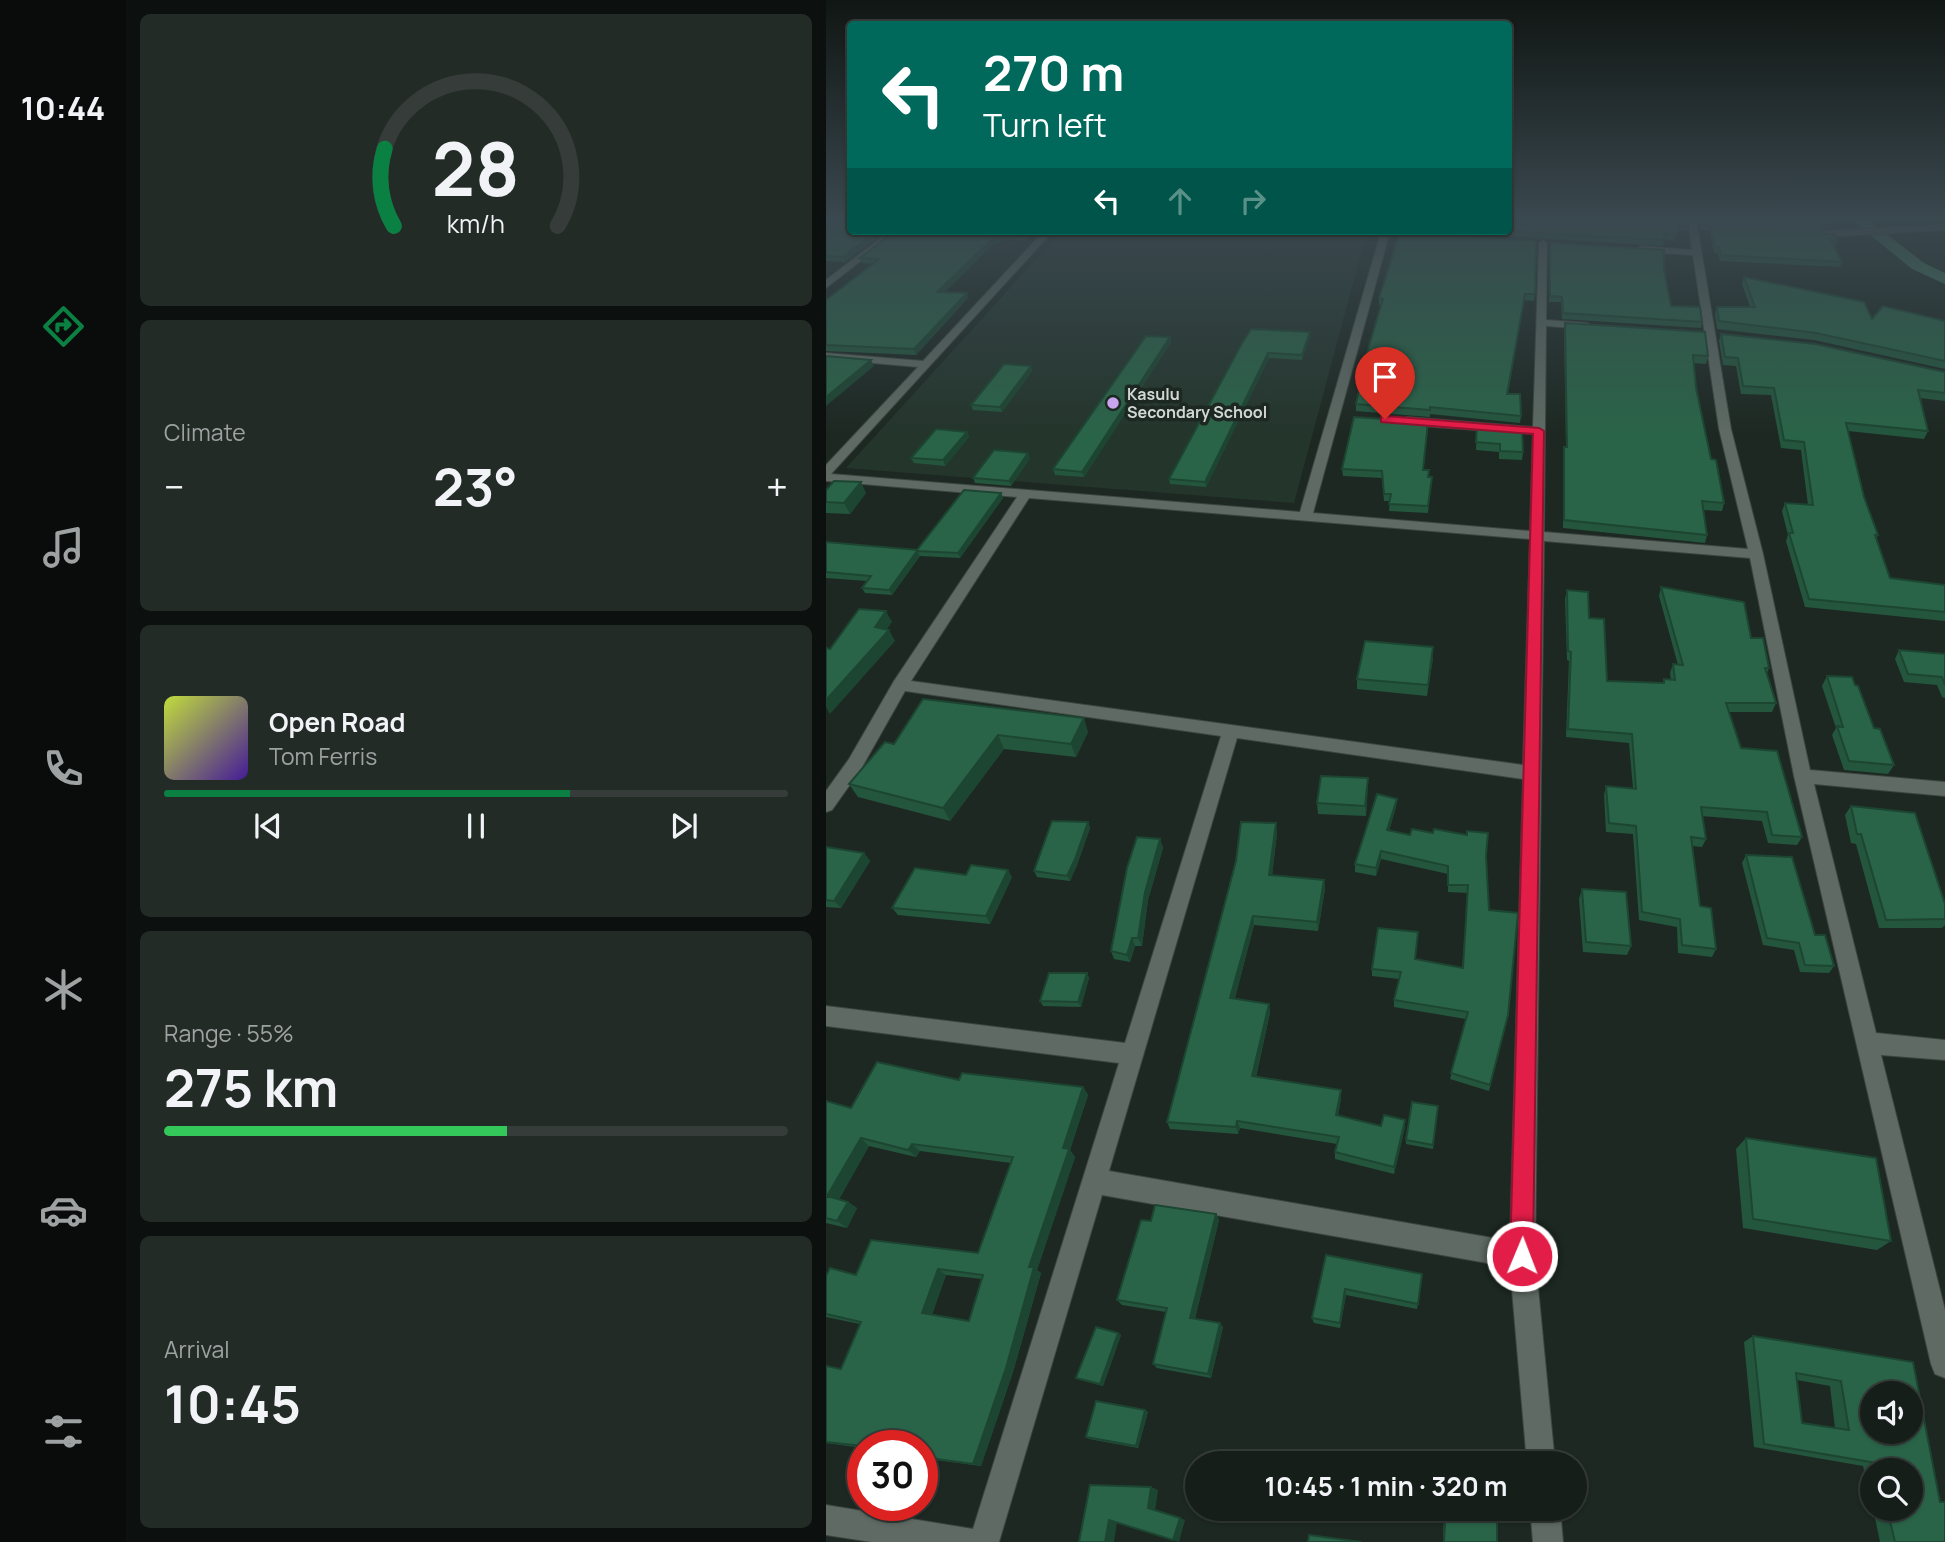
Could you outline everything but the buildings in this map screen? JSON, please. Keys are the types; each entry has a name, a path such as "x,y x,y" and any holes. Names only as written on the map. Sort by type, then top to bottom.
{"street":[{"path":"826,472 994,291"},
{"path":"1305,518 1369,291"},
{"path":"1540,1451 1522,1256 1542,291"},
{"path":"1703,291 1725,429 1756,554 1803,776 1945,1364"},
{"path":"1541,323 1593,326"},
{"path":"826,356 926,364"},
{"path":"1334,416 1348,417"},
{"path":"1389,420 1539,431"},
{"path":"826,477 1536,538 1756,554"},
{"path":"826,805 855,764 900,685 1025,494"},
{"path":"900,685 1531,773"},
{"path":"984,1542 1231,731"},
{"path":"1803,776 1945,789"},
{"path":"826,1016 1133,1054"},
{"path":"1867,1043 1945,1050"},
{"path":"1094,1181 1522,1256"},
{"path":"826,1520 968,1542"},
{"path":"1546,1521 1548,1542"}],"shaded area":[{"name":"Kasulu Secondary School","path":"1007,291 1351,291 1294,503 846,468"}],"place":[{"name":"Kasulu Secondary School","path":"1113,403"}],"route":[{"path":"1385,419 1539,431 1522,1256"}]}
